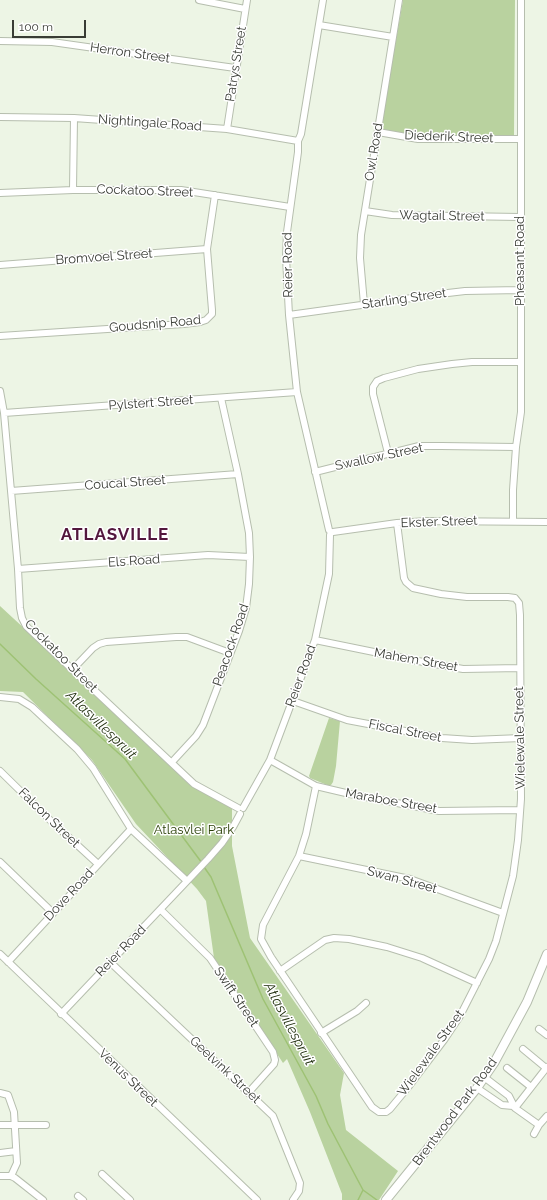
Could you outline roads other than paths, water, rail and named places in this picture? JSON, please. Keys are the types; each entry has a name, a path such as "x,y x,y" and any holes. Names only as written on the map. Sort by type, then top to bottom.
{"street":[{"path":"199,0 245,9"},
{"name":"Patrys Street","path":"227,129 247,0"},
{"name":"Reier Road","path":"61,1014 208,859 233,828 241,810 270,760 293,701 314,640 329,574 330,532 297,392 289,315 286,257 287,232 298,152 298,141 301,134 323,0"},
{"name":"Owl Road","path":"364,304 360,258 361,235 399,0"},
{"name":"Pheasant Road","path":"513,521 513,490 516,447 521,412 521,0"},
{"path":"319,25 394,37"},
{"name":"Herron Street","path":"0,41 52,42 236,68"},
{"name":"Nightingale Road","path":"0,117 74,118 227,129 298,141"},
{"path":"73,190 74,118"},
{"name":"Diederik Street","path":"378,132 418,138 521,139"},
{"name":"Cockatoo Street","path":"0,192 181,190 215,194 290,207"},
{"name":"Goudsnip Road","path":"0,336 184,324 206,320 212,314 207,249 215,194"},
{"name":"Wagtail Street","path":"365,211 392,215 520,217"},
{"name":"Bromvoel Street","path":"0,265 207,249"},
{"name":"Starling Street","path":"289,315 465,291 520,290"},
{"path":"388,453 373,394 373,387 377,381 418,369 452,364 472,362 521,362"},
{"name":"Cockatoo Street","path":"0,391 4,413 20,608 22,618 26,626 194,784 241,810"},
{"name":"Pylstert Street","path":"4,413 297,392"},
{"name":"Peacock Road","path":"172,762 196,736 203,725 239,632 246,608 249,584 249,533 238,474 221,398"},
{"name":"Swallow Street","path":"315,472 419,446 516,447"},
{"name":"Coucal Street","path":"11,491 238,474"},
{"name":"Ekster Street","path":"330,532 397,523 427,521 547,522"},
{"name":"Wielewale Street","path":"316,786 306,834 299,856 263,925 260,940 372,1107 379,1112 386,1112 409,1086 444,1040 460,1016 489,959 496,941 513,876 518,840 521,799 519,603 514,598 508,597 467,597 441,594 413,588 404,578 397,523"},
{"name":"Els Road","path":"18,569 208,555 250,557"},
{"path":"72,669 93,648 106,642 176,637 187,638 230,652"},
{"name":"Mahem Street","path":"314,640 410,660 463,669 520,668"},
{"path":"0,697 19,699 32,707 77,749 94,768 131,829 187,881"},
{"name":"Fiscal Street","path":"293,701 347,720 442,738 472,740 521,738"},
{"name":"Maraboe Street","path":"270,760 316,786 350,794 439,810 519,810"},
{"name":"Falcon Street","path":"0,771 98,864"},
{"name":"Dove Road","path":"8,962 131,829"},
{"name":"Swan Street","path":"299,856 410,879 503,913"},
{"path":"0,862 53,913"},
{"name":"Swift Street","path":"160,910 210,958 273,1052 275,1060 274,1064 248,1092"},
{"path":"280,971 325,940 334,938 349,939 387,947 422,958 477,983"},
{"name":"Venus Street","path":"0,954 257,1200"},
{"name":"Brentwood Park Road","path":"386,1200 477,1088 504,1045 527,1002 547,954"},
{"name":"Geelvink Street","path":"110,962 275,1119 300,1183 299,1191 293,1200"},
{"path":"321,1033 357,1011 366,1003"},
{"path":"539,1029 547,1035"},
{"path":"514,1107 547,1067 523,1049"},
{"path":"507,1068 531,1087"},
{"path":"484,1077 508,1096 514,1107 539,1125"},
{"path":"477,1088 502,1105 514,1107"},
{"path":"0,1093 8,1095 14,1112 17,1163 11,1176"},
{"path":"534,1134 539,1125 547,1116"},
{"path":"0,1125 46,1125"},
{"path":"0,1153 16,1151"},
{"path":"102,1174 130,1200"},
{"path":"0,1176 11,1176 43,1200"}],"waterway":[{"name":"Atlasvillespruit","path":"0,644 36,679 125,759 202,863"},
{"name":"Atlasvillespruit","path":"204,867 211,877 263,999 316,1096 328,1124 363,1190 377,1200"},
{"path":"358,1200 363,1190"}],"district":[{"name":"ATLASVILLE","path":"115,535"}],"park label":[{"name":"Atlasvlei Park","path":"194,830"}]}
